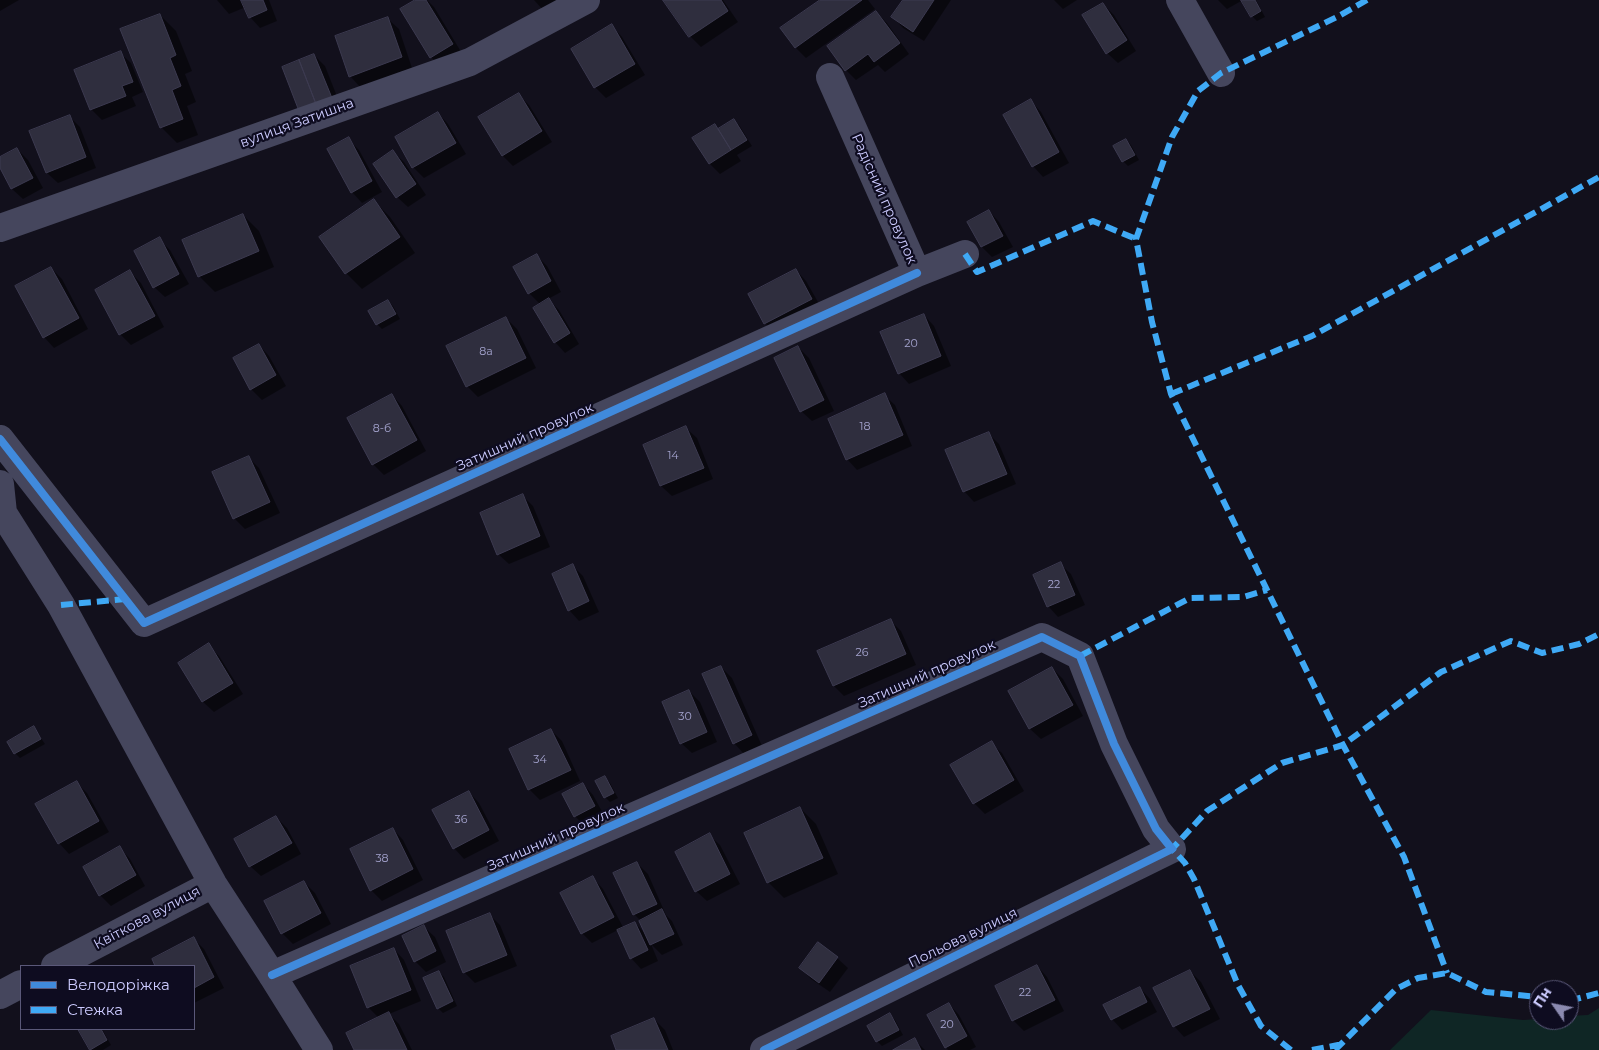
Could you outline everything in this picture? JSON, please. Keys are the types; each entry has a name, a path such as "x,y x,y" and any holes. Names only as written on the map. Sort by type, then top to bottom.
{"street":[{"name":"вулиця Затишна","path":"0,228 470,62 586,0"},
{"path":"1180,0 1221,73"},
{"name":"Радісний провулок","path":"830,78 917,273 966,254"},
{"name":"Затишний провулок","path":"0,440 144,623 917,273"},
{"path":"0,484 2,514 61,605 213,884 319,1050"},
{"name":"Затишний провулок","path":"272,975 1042,637"},
{"name":"Польова вулиця","path":"764,1050 1172,849 1156,829 1114,744 1080,656 1042,637"},
{"name":"Квіткова вулиця","path":"57,965 213,884"},
{"path":"0,995 20,985"}],"green space":[{"path":"1599,1008 1599,1050 1390,1050 1431,1010 1529,1020 1529,1030 1579,1030 1579,1015 1588,1015"}],"building":[{"path":"241,0 263,0 267,10 249,18"},
{"path":"415,0 426,0 453,44 430,58 400,9"},
{"path":"663,0 721,0 728,11 689,37"},
{"path":"820,0 862,0 795,48 780,28"},
{"path":"903,0 934,0 913,32 891,17"},
{"path":"1241,0 1255,0 1261,11 1251,17"},
{"path":"1103,3 1127,40 1106,54 1082,15"},
{"path":"876,11 900,43 874,62 868,54 845,71 827,46"},
{"path":"160,14 176,55 170,58 181,86 172,90 183,119 160,128 120,29"},
{"path":"388,17 402,57 349,77 335,36"},
{"path":"612,24 635,64 594,88 571,49"},
{"path":"121,51 133,82 122,86 126,96 90,110 74,70"},
{"path":"314,54 332,98 316,104 299,60"},
{"path":"299,60 316,104 299,111 282,67"},
{"path":"519,93 542,131 502,156 478,117"},
{"path":"1031,99 1059,152 1032,167 1003,115"},
{"path":"438,112 456,143 412,168 395,137"},
{"path":"70,115 86,157 46,173 29,131"},
{"path":"734,119 747,140 731,150 718,129"},
{"path":"715,124 731,150 709,164 692,138"},
{"path":"349,137 372,181 351,193 327,149"},
{"path":"1126,139 1135,155 1122,162 1113,146"},
{"path":"17,148 33,178 11,189 0,168 0,157"},
{"path":"393,150 416,184 396,198 373,164"},
{"path":"374,199 400,237 345,274 319,237"},
{"path":"989,210 1003,236 981,247 967,222"},
{"path":"243,214 259,251 198,277 182,240"},
{"path":"160,237 179,274 153,288 134,251"},
{"path":"537,254 551,281 528,294 513,267"},
{"path":"51,267 79,318 43,338 15,286"},
{"path":"796,269 812,299 764,324 748,294"},
{"path":"130,270 155,316 119,335 95,290"},
{"path":"549,298 570,333 554,343 533,308"},
{"path":"388,300 396,314 376,325 368,311"},
{"path":"924,314 941,356 898,374 880,332"},
{"path":"506,317 526,358 466,387 446,346"},
{"path":"259,344 276,375 250,390 233,358"},
{"path":"798,346 824,400 800,412 774,358"},
{"path":"885,393 903,435 846,460 828,419"},
{"path":"392,394 417,440 372,465 347,418"},
{"path":"686,426 704,468 660,486 643,445"},
{"path":"989,432 1007,474 963,492 945,450"},
{"path":"249,456 270,502 233,519 212,472"},
{"path":"523,494 540,536 497,555 480,513"},
{"path":"1061,562 1075,595 1047,607 1033,575"},
{"path":"573,564 589,601 568,611 552,574"},
{"path":"891,619 906,654 833,686 817,651"},
{"path":"209,643 233,683 202,702 178,663"},
{"path":"721,666 752,735 733,744 702,674"},
{"path":"1052,667 1073,705 1029,729 1008,691"},
{"path":"689,690 707,732 680,744 662,702"},
{"path":"34,726 41,739 14,754 7,742"},
{"path":"551,729 571,770 528,790 509,749"},
{"path":"992,741 1014,780 973,804 950,765"},
{"path":"605,776 614,793 604,798 595,781"},
{"path":"77,781 99,821 58,844 35,804"},
{"path":"583,783 595,806 574,817 562,794"},
{"path":"469,791 489,830 453,849 432,810"},
{"path":"800,807 823,858 767,883 744,833"},
{"path":"276,816 292,843 249,867 234,839"},
{"path":"393,828 413,869 370,891 350,849"},
{"path":"710,833 730,874 695,892 675,852"},
{"path":"120,846 136,875 99,896 83,867"},
{"path":"637,862 657,904 633,915 613,873"},
{"path":"593,876 614,917 581,934 560,893"},
{"path":"304,881 321,913 281,934 264,901"},
{"path":"662,909 674,934 650,945 639,921"},
{"path":"490,913 507,955 463,973 446,931"},
{"path":"635,922 648,950 630,959 617,930"},
{"path":"424,925 436,951 414,962 402,936"},
{"path":"194,937 214,977 195,987 195,965 155,965 152,959"},
{"path":"818,942 838,957 819,983 799,968"},
{"path":"394,948 411,990 367,1008 350,966"},
{"path":"1037,965 1055,1000 1012,1021 995,986"},
{"path":"1190,970 1210,1009 1173,1027 1153,988"},
{"path":"439,971 453,1001 437,1009 423,978"},
{"path":"1140,987 1147,1002 1111,1020 1103,1005"},
{"path":"949,1003 967,1036 945,1048 927,1015"},
{"path":"389,1012 407,1050 354,1050 346,1033"},
{"path":"890,1013 899,1030 876,1042 867,1026"},
{"path":"654,1018 668,1050 616,1050 611,1036"},
{"path":"79,1030 102,1030 107,1040 90,1050"},
{"path":"915,1038 921,1050 893,1050"}],"marked path":[{"path":"1367,0 1337,17 1221,73 1198,91 1172,137 1136,239 1152,322 1171,394 1343,745 1404,857 1447,973"},
{"path":"1171,394 1312,336 1599,177"},
{"path":"965,254 977,272 1093,221 1136,239"},
{"path":"1080,656 1190,598 1243,597 1267,590"},
{"path":"61,605 125,599"},
{"path":"1291,1050 1261,1026 1238,985 1194,879 1185,863 1172,849 1207,811 1282,763 1343,745 1441,672 1511,641 1542,653 1579,644 1599,634"},
{"path":"1335,1050 1396,989 1418,978 1447,973 1486,992 1529,996"},
{"path":"1579,998 1599,993"},
{"path":"1312,1050 1338,1045 1337,1048"}],"cycle path":[{"path":"0,439 144,623 917,273"},
{"path":"272,975 1042,637 1080,656 1114,744 1156,829 1172,849 764,1050"}]}
